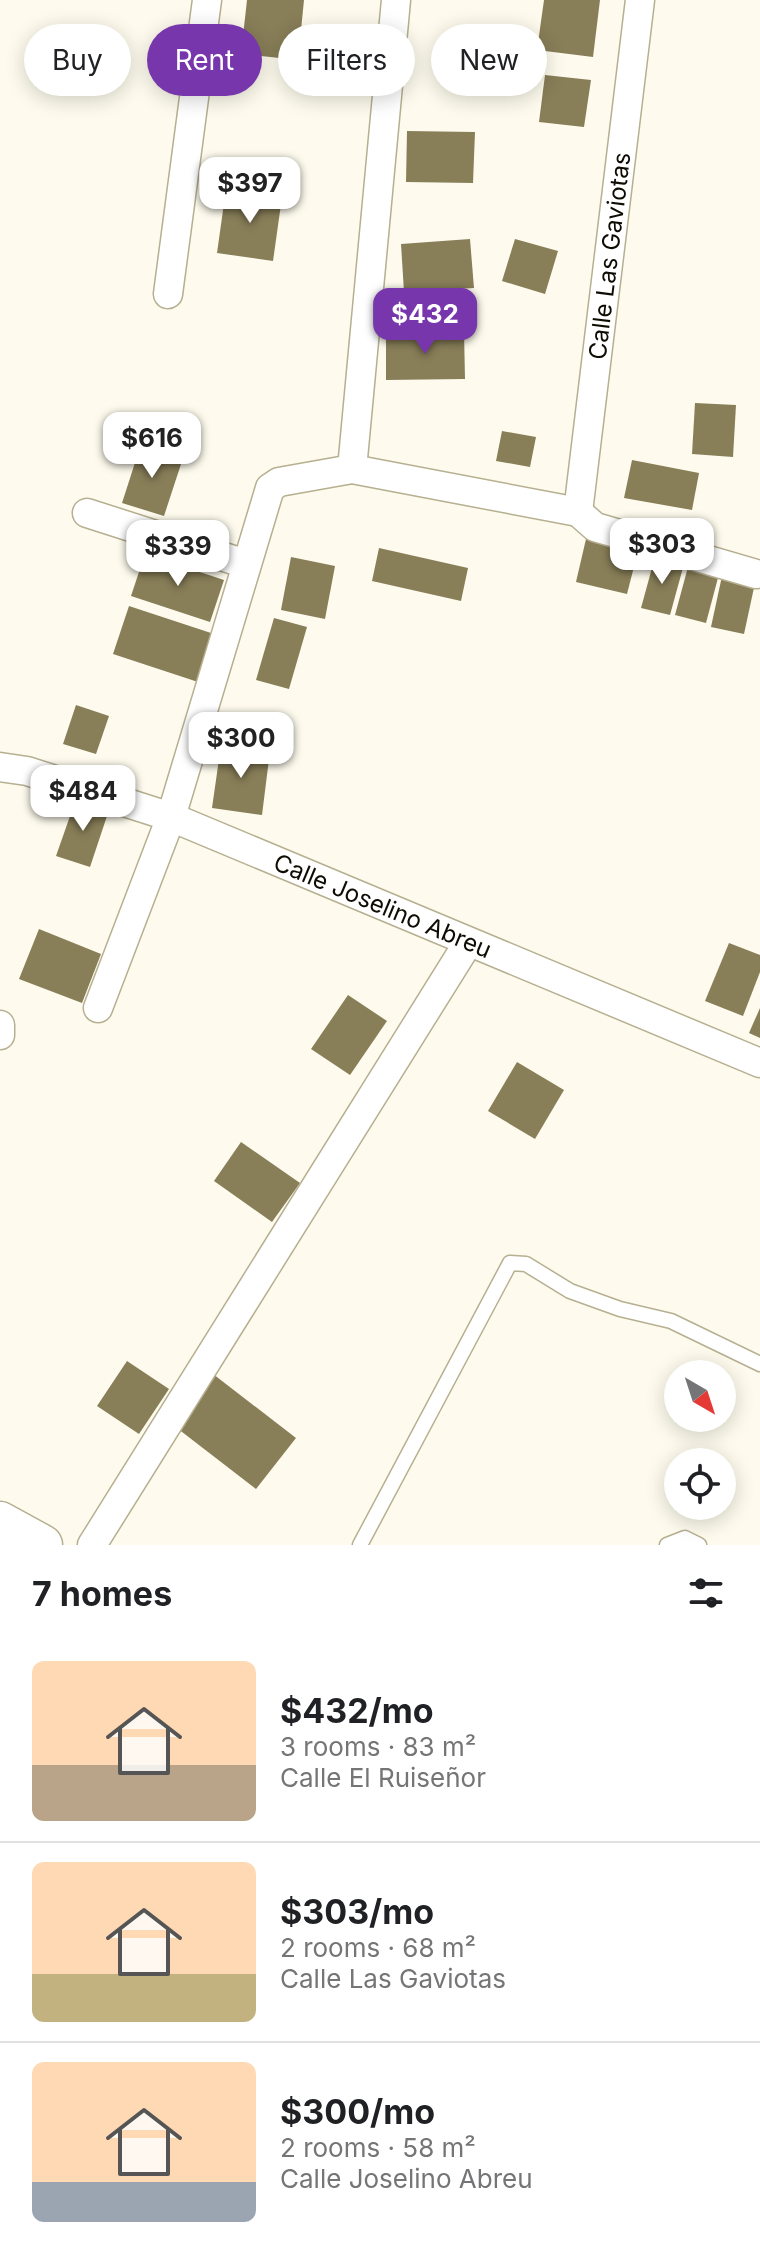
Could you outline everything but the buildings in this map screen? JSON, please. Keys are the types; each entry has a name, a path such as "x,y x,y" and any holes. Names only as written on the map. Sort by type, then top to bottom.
{"main road":[{"path":"0,1522 42,1545"}],"street":[{"path":"168,294 207,0"},
{"path":"352,469 396,0"},
{"name":"Calle Las Gaviotas","path":"578,512 640,0"},
{"path":"98,1008 171,817 270,488 279,482 352,469 578,512 595,527 756,574"},
{"path":"87,513 246,564"},
{"name":"Calle Joselino Abreu","path":"0,767 27,771 171,817 760,1063"},
{"path":"92,1545 468,943"},
{"path":"0,1025 0,1035"}],"lane":[{"path":"360,1545 510,1263 526,1264 570,1291 620,1309 671,1321 760,1364"},
{"path":"667,1545 685,1538 699,1545"}]}
